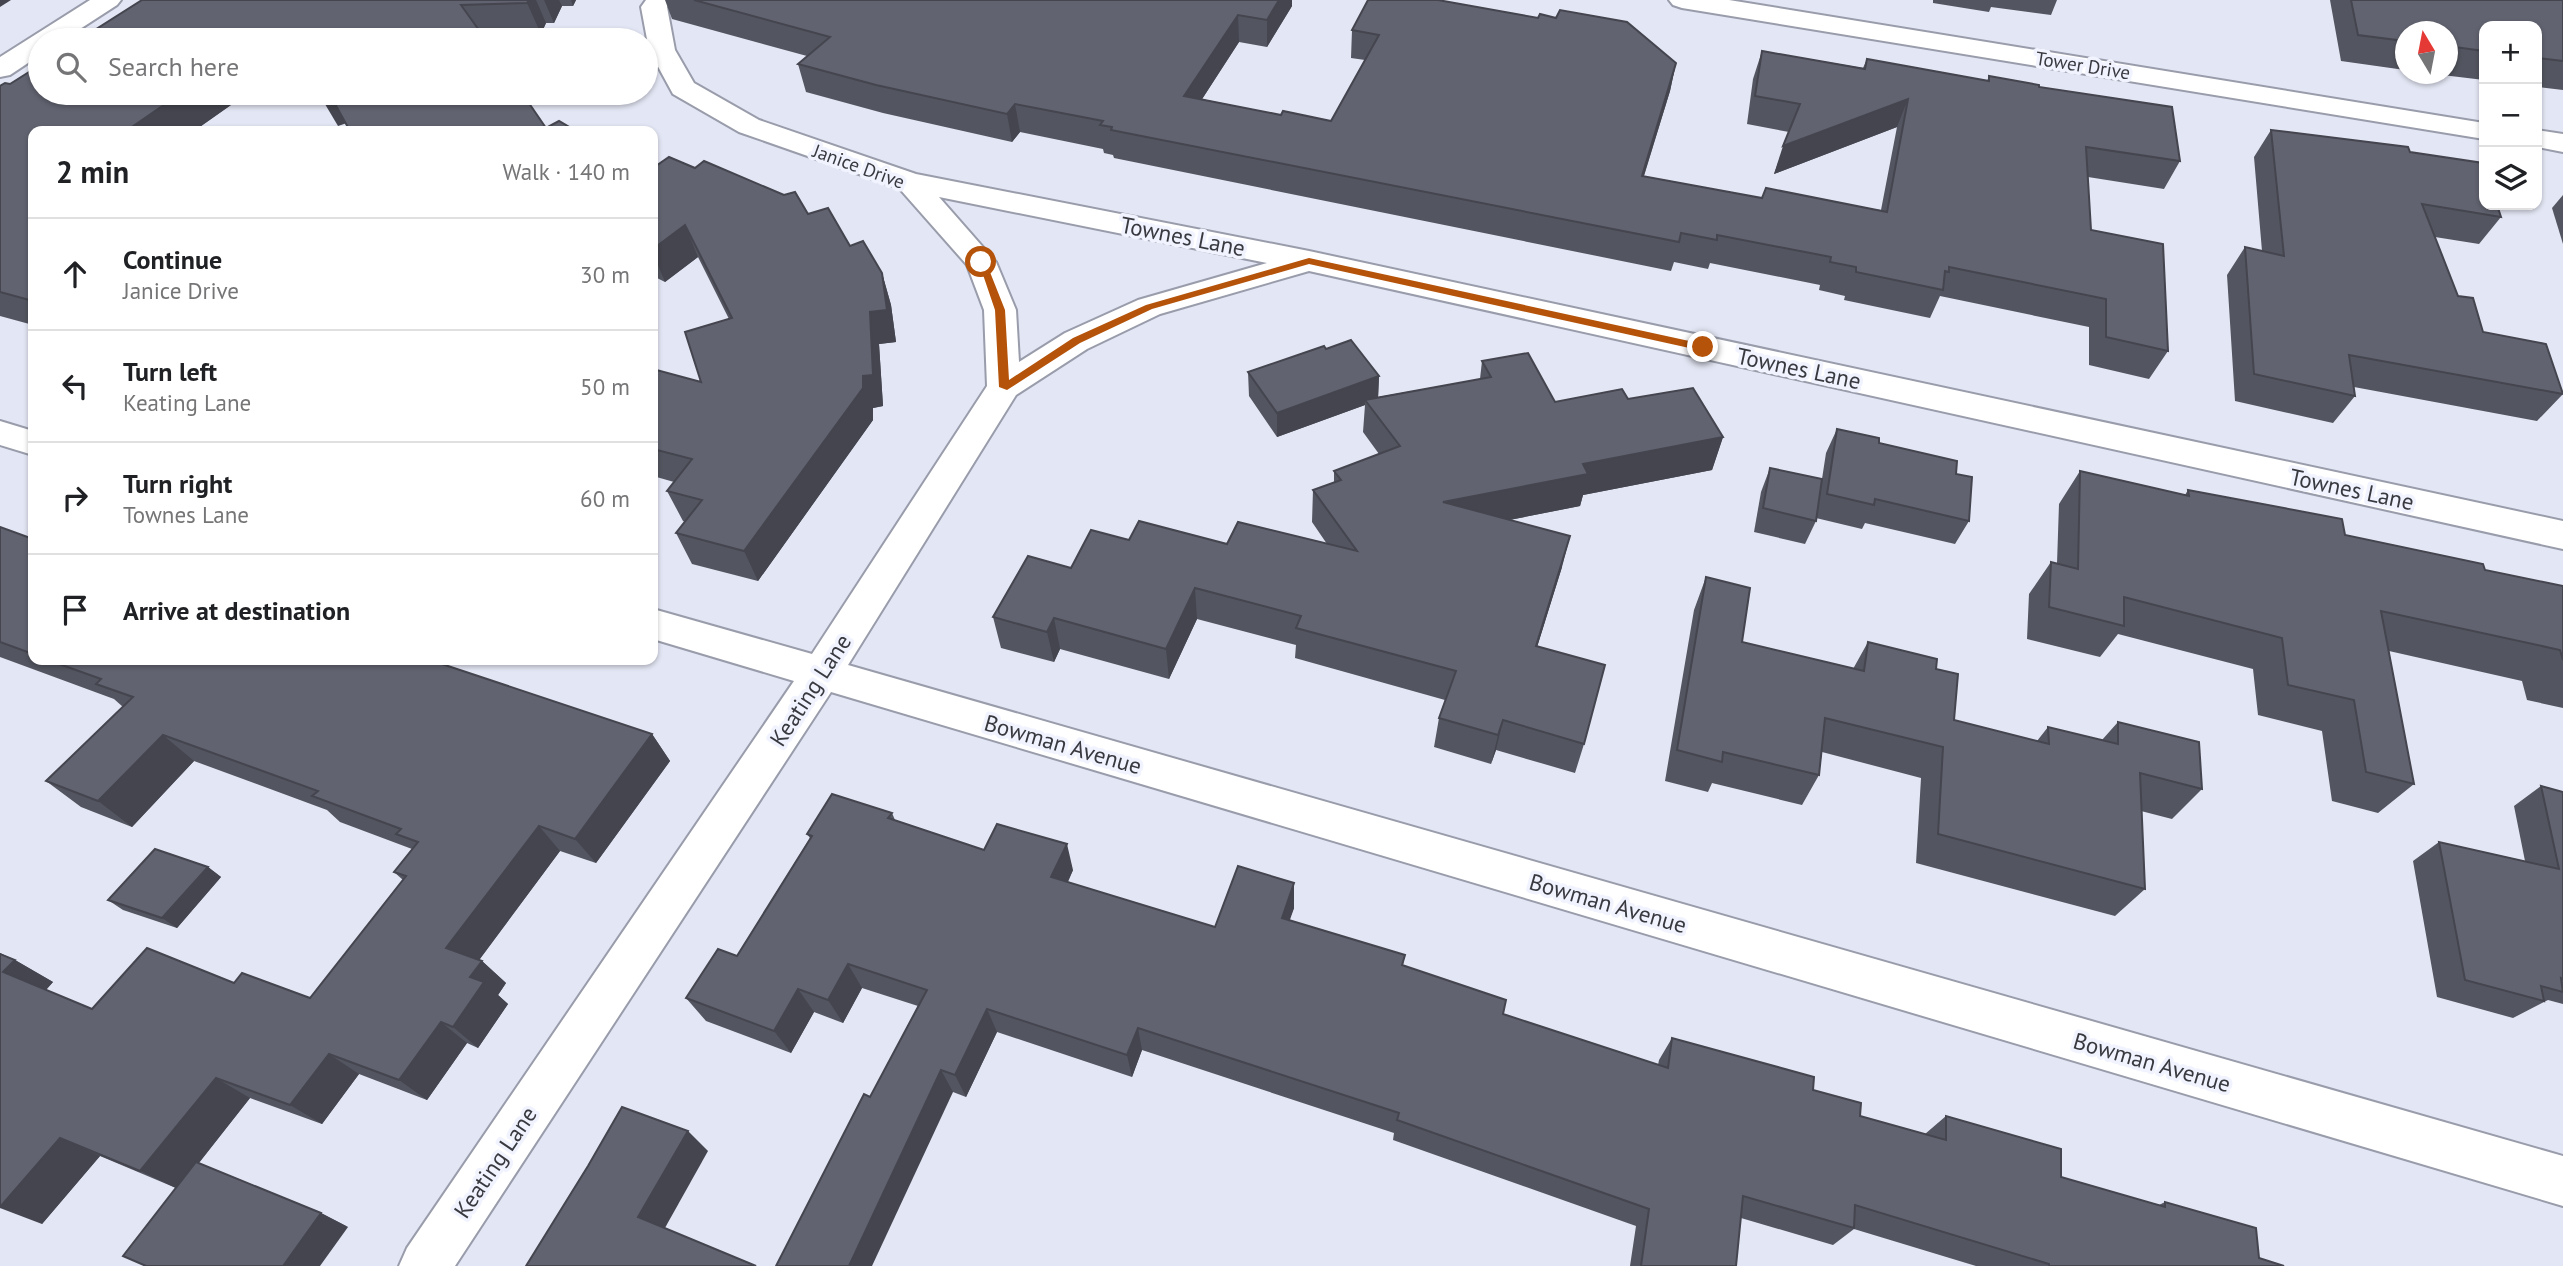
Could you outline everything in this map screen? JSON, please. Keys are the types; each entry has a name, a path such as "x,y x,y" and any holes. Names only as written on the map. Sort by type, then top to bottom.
{"street":[{"path":"64,28 108,0"},
{"name":"Janice Drive","path":"658,28 654,7 659,0"},
{"name":"Tower Drive","path":"1682,0 2479,130"},
{"name":"Janice Drive","path":"658,28 662,50 683,88 749,126 909,182 981,262 1000,310 1004,387"},
{"path":"0,69 28,51"},
{"path":"2542,140 2563,144"},
{"name":"Townes Lane","path":"909,182 1309,261 2563,535"},
{"name":"Keating Lane","path":"425,1266 821,674 1004,387 1076,341 1149,307 1309,261"},
{"path":"0,433 28,441"},
{"name":"Bowman Avenue","path":"658,625 2563,1181"}],"building":[{"path":"142,0 529,0 527,3 461,5 477,28 98,28"},
{"path":"694,0 1279,0 1267,20 1238,15 1184,96 1281,115 1283,111 1331,121 1379,35 1352,30 1368,0 1438,0 1538,18 1540,14 1556,18 1560,10 1627,22 1676,63 1642,176 1762,198 1766,188 1887,212 1908,99 1783,146 1800,104 1755,96 1762,51 1865,69 1867,59 1989,81 1989,76 2039,87 2172,107 2180,161 2086,147 2091,230 2163,244 2168,351 2106,337 2106,299 1949,267 1949,272 1945,271 1943,290 1856,272 1856,267 1830,262 1831,257 1717,235 1717,240 1681,233 1679,242 1111,130 1112,127 1100,125 1103,121 1015,104 1007,114 876,85 798,64 830,37"},
{"path":"2351,0 2563,0 2563,61 2542,59 2542,21 2479,21 2479,50 2458,47 2458,21 2395,21 2395,40 2358,35"},
{"path":"28,73 28,105 164,105 133,126 28,126 28,300 0,292 0,86 10,84"},
{"path":"336,105 530,105 545,126 347,126"},
{"path":"559,121 568,126 550,126"},
{"path":"2271,130 2408,147 2410,152 2479,162 2479,210 2499,210 2501,217 2422,204 2458,296 2473,298 2483,332 2546,344 2563,394 2349,355 2355,396 2254,374 2245,247 2284,256"},
{"path":"669,157 695,168 704,161 784,195 795,192 808,214 828,208 850,246 863,241 882,273 887,310 870,312 873,375 863,376 863,388 744,551 676,533 702,500 667,491 692,459 658,450 658,370 701,382 685,332 732,318 685,225 658,245 658,165"},
{"path":"1351,340 1379,376 1277,413 1248,372 1324,346 1326,349"},
{"path":"1528,353 1555,402 1622,389 1628,399 1693,388 1723,437 1583,464 1588,474 1443,502 1570,536 1536,646 1605,665 1584,744 1503,720 1498,735 1439,718 1456,671 1296,628 1301,616 1195,588 1166,649 1054,618 1047,632 993,617 1028,556 1071,568 1091,530 1129,540 1139,521 1227,544 1238,522 1357,551 1313,490 1341,480 1334,471 1400,446 1365,400 1491,377 1482,361"},
{"path":"1837,429 1879,438 1879,443 1957,461 1956,474 1972,477 1969,521 1875,499 1874,505 1827,494"},
{"path":"1770,468 1822,479 1816,521 1763,508"},
{"path":"2080,471 2189,496 2188,490 2342,519 2345,535 2483,564 2485,570 2563,586 2563,660 2560,650 2381,611 2414,784 2366,772 2354,700 2288,685 2282,638 2124,597 2124,626 2049,607 2051,562 2078,569"},
{"path":"0,527 28,537 28,652 0,642"},
{"path":"1706,577 1750,588 1742,642 1864,671 1868,642 1937,659 1936,669 1958,674 1954,720 2049,744 2048,727 2118,744 2118,722 2199,742 2202,789 2140,773 2145,889 1938,834 1943,747 1825,718 1819,775 1723,752 1722,762 1677,750"},
{"path":"62,665 445,665 652,734 575,839 539,826 446,948 482,961 470,977 484,982 453,1027 441,1022 399,1080 329,1054 290,1105 216,1078 140,1171 60,1138 0,1207 0,954 15,960 3,972 92,1009 147,948 234,983 242,973 310,998 406,876 394,872 418,842 396,834 401,829 312,796 318,791 163,735 98,801 46,781 133,697 96,684 101,679"},
{"path":"2541,786 2563,792 2563,992 2541,986 2544,1001 2465,980 2439,842 2559,869"},
{"path":"832,794 892,813 888,818 984,850 997,824 1067,844 1051,877 1215,927 1238,866 1294,883 1282,918 1405,955 1402,965 1506,1000 1503,1014 1668,1068 1672,1038 1814,1077 1813,1090 1861,1103 1860,1116 1946,1140 1946,1116 2061,1149 2061,1177 2165,1207 2165,1202 2256,1228 2259,1258 2284,1266 2049,1266 1855,1205 1854,1228 1743,1196 1736,1266 1641,1266 1649,1209 1397,1120 1399,1113 1138,1028 1127,1055 987,1009 955,1075 941,1070 849,1266 776,1266 864,1094 870,1097 927,990 848,964 828,1000 798,989 774,1031 686,998 718,949 737,956 812,836 807,834"},
{"path":"155,849 208,867 162,918 108,900"},
{"path":"622,1107 688,1131 638,1217 756,1266 526,1266"},
{"path":"196,1162 321,1213 283,1266 146,1266 123,1256"}],"route":[{"path":"981,262 1000,310 1004,387 1076,341 1149,307 1309,261 1703,347"}]}
